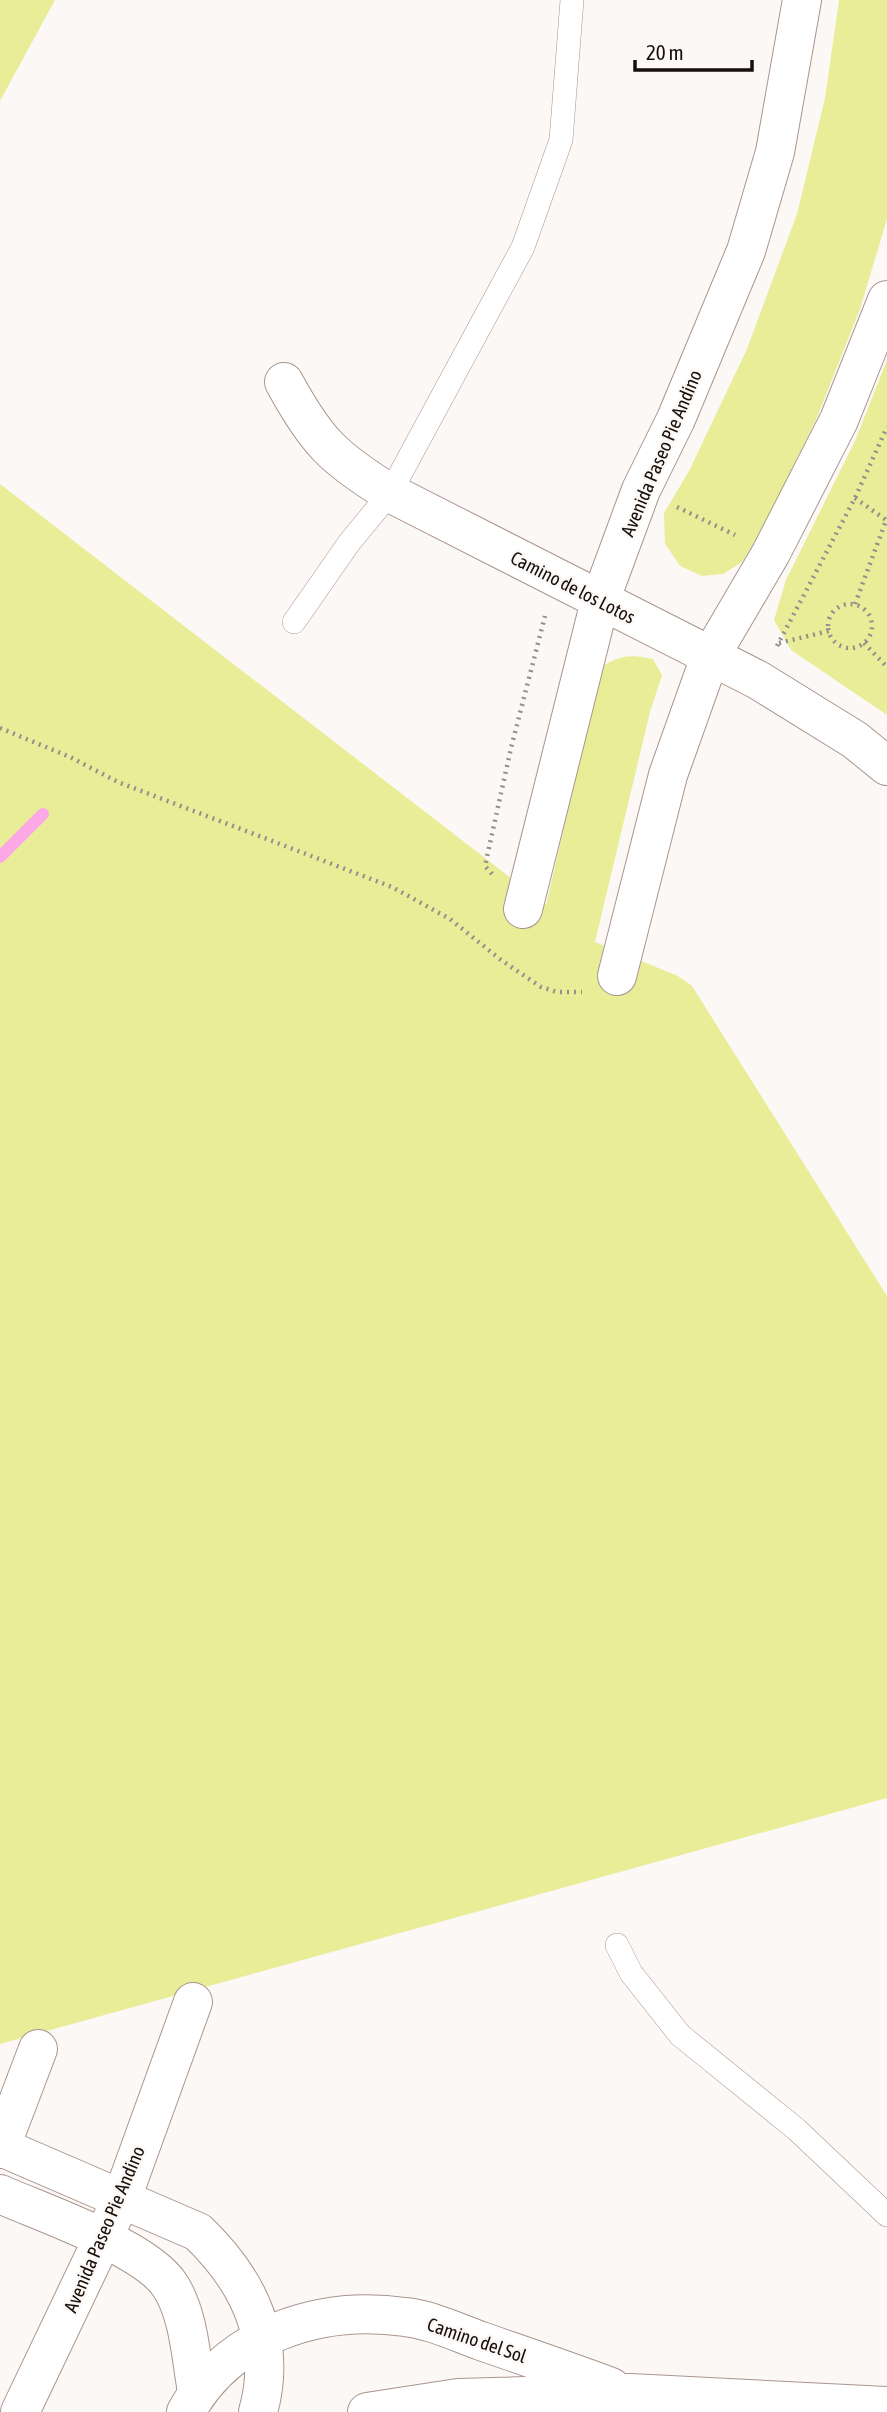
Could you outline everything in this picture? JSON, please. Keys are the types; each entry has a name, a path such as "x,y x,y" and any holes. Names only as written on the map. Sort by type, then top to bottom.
{"street":[{"name":"Avenida Paseo Pie Andino","path":"523,909 600,601 641,491 676,419 746,251 775,152 802,0"},
{"path":"617,976 668,775 710,657 771,553 839,420 887,300"},
{"name":"Camino de los Lotos","path":"285,382 309,428 346,466 390,493 758,680 855,740 887,766"},
{"name":"Avenida Paseo Pie Andino","path":"20,2412 122,2197 192,2002"},
{"path":"38,2049 0,2148 122,2197 198,2232 222,2254 241,2281 264,2337 264,2373 258,2412"},
{"path":"0,2194 144,2261 168,2284 187,2336 191,2402"},
{"name":"Camino del Sol","path":"191,2402 238,2351 264,2337 298,2324 334,2316 370,2314 407,2317 442,2326 629,2393"},
{"name":"Camino del Sol","path":"367,2412 458,2398 629,2393 887,2406"}],"lane":[{"path":"294,622 349,543 390,493 523,247 561,140 572,0"},
{"path":"617,1945 631,1973 680,2035 796,2129 887,2215"}],"path":[{"path":"758,680 855,498 887,426"},
{"path":"641,491 771,553 813,577"},
{"path":"855,498 887,519 855,604"},
{"path":"855,604 867,611 872,624 864,643 843,647 829,631 834,610 855,604"},
{"path":"778,643 829,631"},
{"path":"864,643 887,667"},
{"path":"0,728 70,757 118,782 402,892 450,919 541,987 573,993 589,991 617,976"}],"green space":[{"path":"0,0 55,0 0,101"},
{"path":"839,0 887,0 887,219 860,309 816,420 763,529 742,562 723,574 702,576 680,566 665,544 664,513 689,471 747,349 797,214 825,98"},
{"path":"887,360 887,715 791,650 774,620 786,580 855,441"},
{"path":"0,484 546,905 601,667 626,657 653,659 662,675 650,712 595,942 678,976 692,986 887,1296 887,1798 0,2044"}],"waterway":[{"path":"0,857 43,814"}]}
